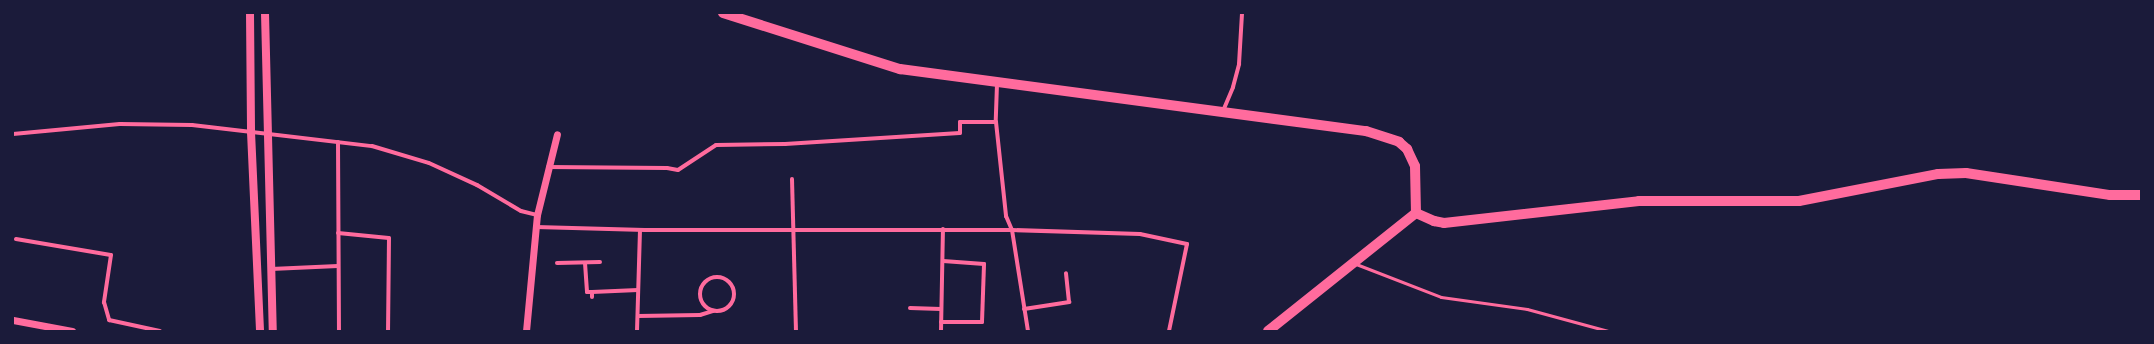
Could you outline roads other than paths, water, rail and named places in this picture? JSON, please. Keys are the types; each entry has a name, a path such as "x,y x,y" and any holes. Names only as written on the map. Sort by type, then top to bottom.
{"main road":[{"path":"250,13 251,132 260,331"},
{"path":"265,13 266,133 273,331"},
{"path":"723,13 900,69 997,84 1366,131 1399,142 1407,149 1415,166 1416,213"},
{"path":"1416,213 1434,222 1444,223 1639,201 1799,201 1938,174 1966,173 2110,195 2141,195"},
{"path":"1268,331 1416,213"}],"street":[{"path":"1222,113 1233,87 1239,64 1242,13"},
{"path":"997,84 996,122 1006,216 1012,230 1028,331"},
{"path":"548,167 668,168 678,170 716,145 784,144 960,134 960,122 996,122"},
{"path":"13,134 120,124 192,125 372,146 429,163 477,185 521,211 538,215"},
{"path":"526,331 536,227 548,167 558,134"},
{"path":"338,142 339,331"},
{"path":"792,180 796,331"},
{"path":"536,227 640,230 943,229 1140,234 1187,244 1169,331"},
{"path":"941,331 943,229"},
{"path":"638,331 640,230"},
{"path":"338,233 389,238 388,331"},
{"path":"16,239 111,256 104,302 109,320 160,331"},
{"path":"941,322 982,322 984,264 942,261"},
{"path":"586,262 587,292 638,290"},
{"path":"557,264 600,262"},
{"path":"271,269 338,266"},
{"path":"1024,309 1069,302 1066,273"},
{"path":"638,316 700,315 713,310 724,309 732,301 731,284 722,278 711,278 701,289 701,300 713,310"},
{"path":"592,292 592,297"},
{"path":"910,308 941,309"},
{"path":"13,320 72,331"}],"lane":[{"path":"1354,263 1441,297 1527,309 1608,331"}]}
